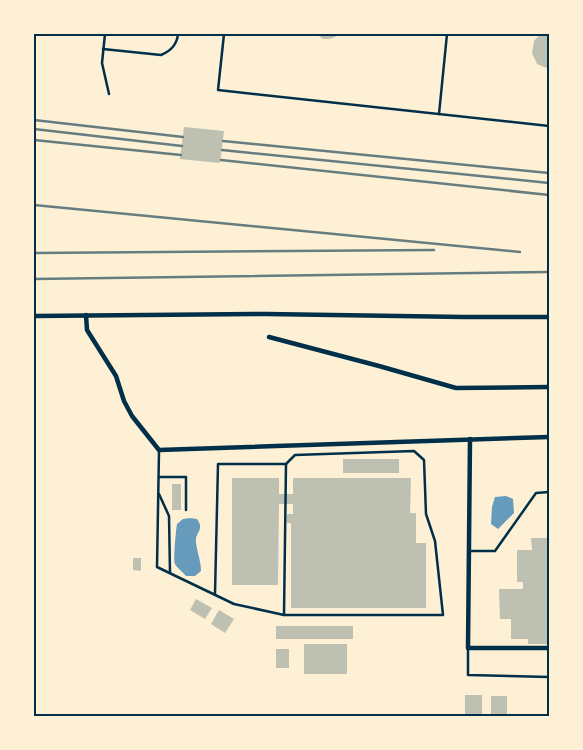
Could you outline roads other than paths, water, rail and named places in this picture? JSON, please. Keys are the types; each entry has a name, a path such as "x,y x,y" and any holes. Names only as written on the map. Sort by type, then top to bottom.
{"street":[{"path":"34,316 276,314 549,317"},
{"path":"86,315 87,330 116,376 124,401 132,416 160,450 549,438"},
{"path":"269,337 456,388 549,386"},
{"path":"470,439 468,648 549,648"}],"lane":[{"path":"105,34 102,63 109,94"},
{"path":"103,49 162,55 174,47 178,34"},
{"path":"224,34 218,90 549,126"},
{"path":"439,114 447,34"},
{"path":"160,450 157,567 234,604 284,615 443,615 435,541 426,514 424,460 414,451 295,455 286,464 284,615"},
{"path":"215,594 218,464 286,464"},
{"path":"159,477 186,477 186,510"},
{"path":"469,551 495,550 536,492 549,492"},
{"path":"159,493 169,516 170,573"},
{"path":"468,648 468,676 549,677"}],"water":[{"path":"506,496 513,499 514,513 498,529 491,524 492,507 495,497"},
{"path":"183,519 197,519 200,526 196,542 201,571 195,576 186,576 176,566 174,561 177,524"}],"railway":[{"path":"34,120 183,137"},
{"path":"34,129 182,146"},
{"path":"34,140 181,155"},
{"path":"223,141 549,173"},
{"path":"222,150 549,183"},
{"path":"221,160 549,195"},
{"path":"34,205 520,252"},
{"path":"34,253 434,250"},
{"path":"34,279 549,272"}]}
